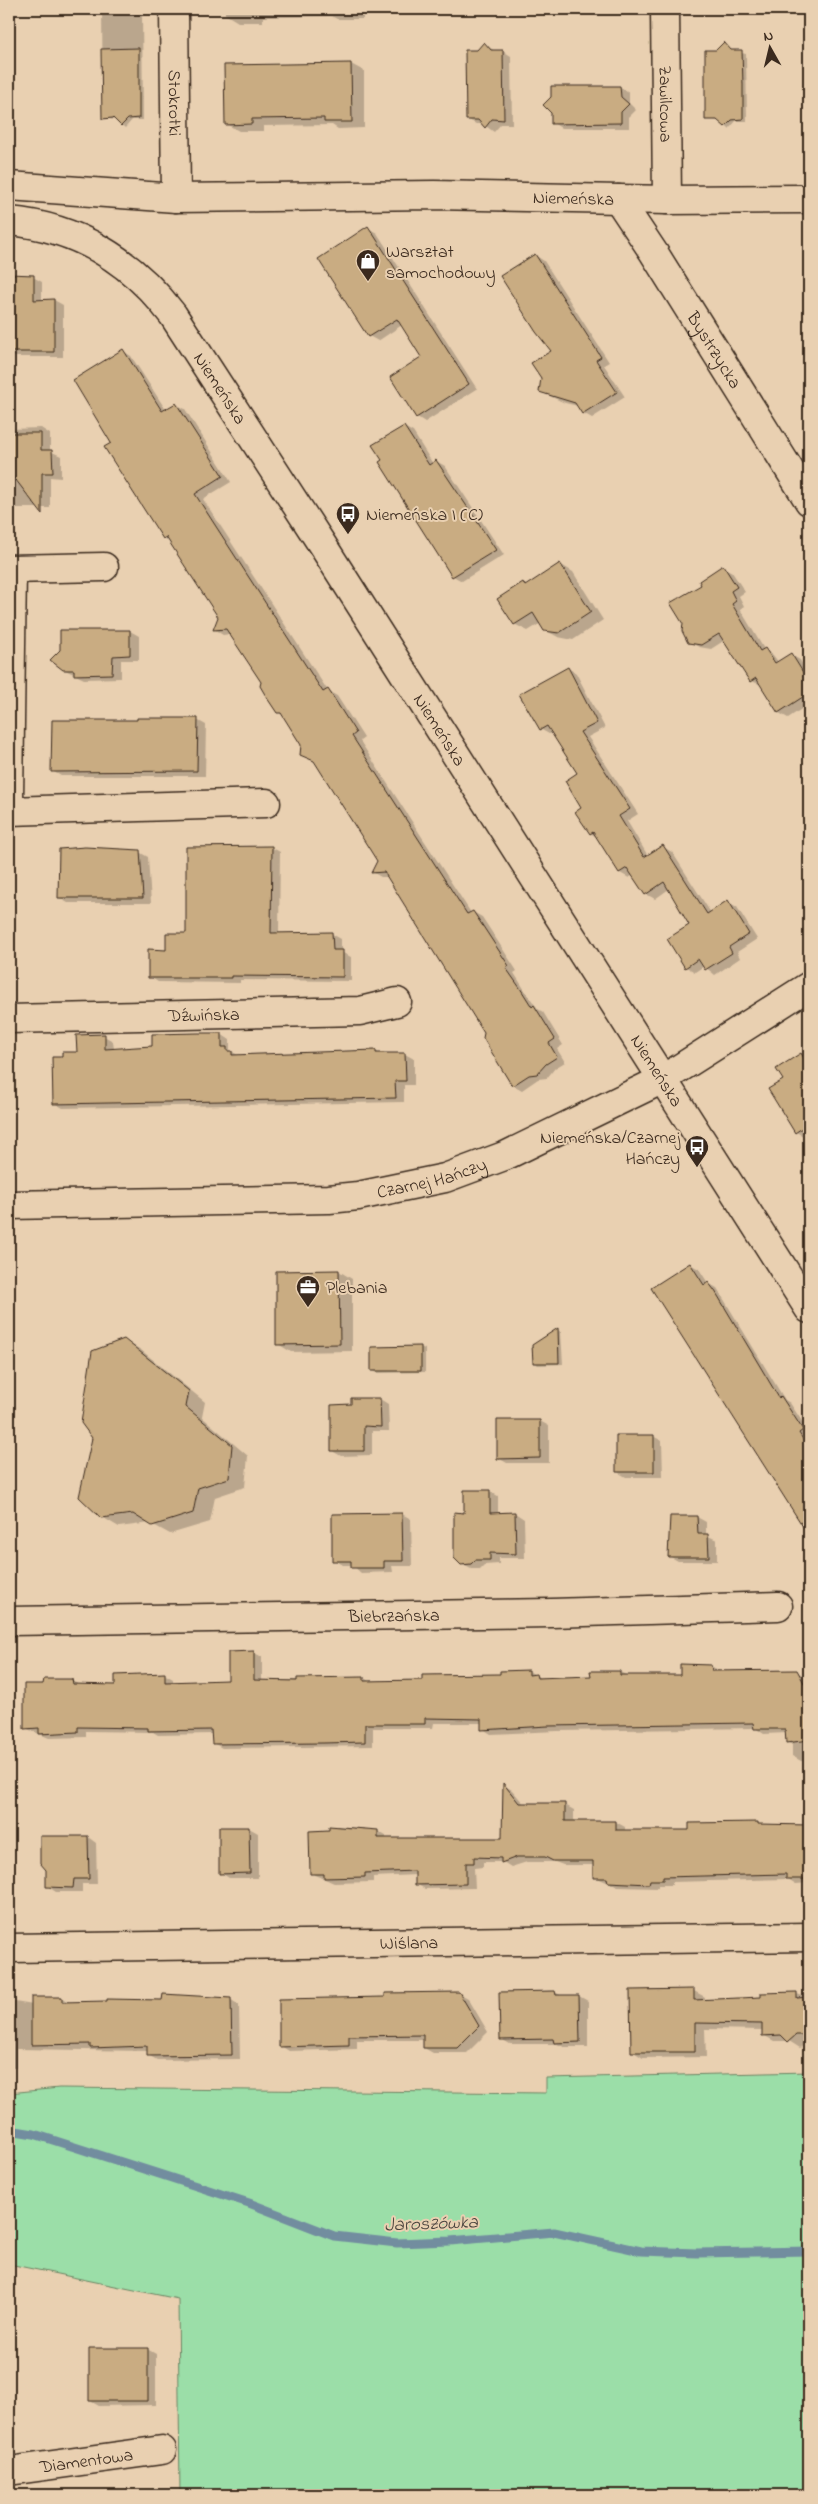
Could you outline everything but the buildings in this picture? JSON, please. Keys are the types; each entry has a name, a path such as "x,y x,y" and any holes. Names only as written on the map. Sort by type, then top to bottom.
{"street":[{"name":"Stokrotki","path":"174,9 176,198"},
{"name":"Zawilcowa","path":"665,9 667,200"},
{"name":"Niemeńska","path":"9,186 176,198 434,195 667,200 809,199"},
{"name":"Bystrzycka","path":"618,199 660,261 809,501"},
{"name":"Niemeńska","path":"9,221 45,226 94,244 121,261 161,298 809,1309"},
{"path":"9,800 10,569 104,567"},
{"path":"9,811 266,802"},
{"name":"Czarnej Hańczy","path":"9,1205 262,1202 329,1199 390,1191 445,1178 507,1155 663,1079 809,986"},
{"name":"Dźwińska","path":"9,1018 360,1011 397,1002"},
{"name":"Biebrzańska","path":"9,1621 552,1613 778,1606"},
{"name":"Wiślana","path":"9,1948 809,1938"},
{"name":"Diamentowa","path":"9,2471 162,2450"}],"green space":[{"path":"809,2072 809,2495 180,2495 178,2299 9,2264 9,2093 59,2088 546,2093 546,2078"}],"waterway":[{"name":"Jaroszówka","path":"9,2130 34,2134 249,2203 334,2236 397,2243 450,2241 554,2232 641,2251 697,2253 809,2251"}],"place":[{"name":"Warsztat samochodowy","path":"368,282"},
{"name":"Niemeńska I (C)","path":"348,535"},
{"name":"Niemeńska/Czarnej Hańczy","path":"697,1168"},
{"name":"Plebania","path":"308,1308"}]}
